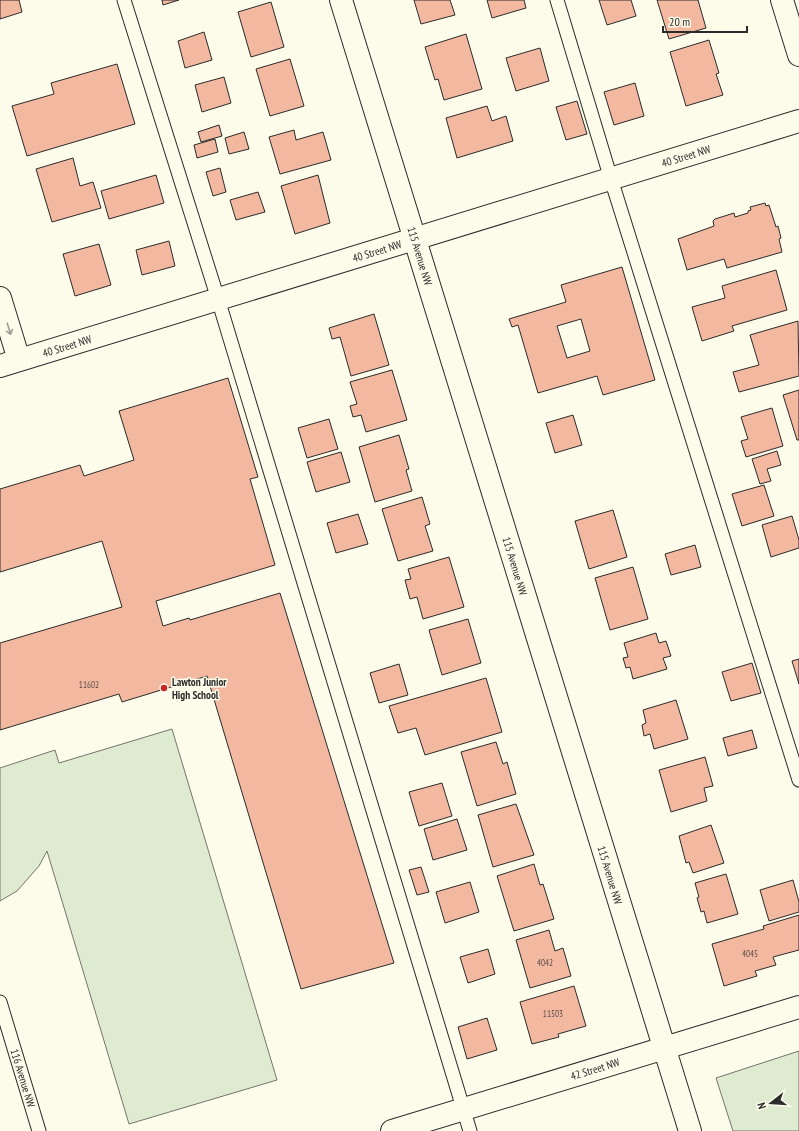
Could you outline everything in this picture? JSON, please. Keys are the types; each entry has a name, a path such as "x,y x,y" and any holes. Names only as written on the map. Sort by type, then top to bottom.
{"street":[{"name":"115 Avenue NW","path":"341,0 690,1131"},
{"path":"782,0 799,55"},
{"name":"40 Street NW","path":"10,363 799,121"},
{"path":"0,298 10,363"},
{"name":"42 Street NW","path":"392,1131 799,1007"}],"lane":[{"path":"124,0 218,299 470,1131"},
{"path":"557,0 611,179 799,780"},
{"name":"116 Avenue NW","path":"0,1002 39,1131"}],"green space":[{"path":"172,729 277,1080 129,1124 47,851 39,866 17,891 0,901 0,768 55,750 59,763"},
{"path":"799,1051 799,1131 733,1131 716,1078"}],"building":[{"path":"0,0 19,0 22,12 0,19"},
{"path":"162,0 179,0 163,5"},
{"path":"414,0 450,0 455,15 421,24"},
{"path":"487,0 524,0 526,8 492,18"},
{"path":"599,0 631,0 636,16 607,25"},
{"path":"657,0 698,0 706,28 669,39"},
{"path":"271,2 284,47 251,57 238,12"},
{"path":"204,32 212,60 185,68 178,41"},
{"path":"466,34 482,89 444,100 438,79 435,80 425,47"},
{"path":"709,40 719,73 716,74 723,95 686,106 670,52"},
{"path":"540,48 549,81 516,91 506,58"},
{"path":"290,59 304,106 270,116 256,69"},
{"path":"117,64 135,124 27,156 12,106 54,94 51,83"},
{"path":"224,77 231,103 202,112 195,85"},
{"path":"635,83 644,116 614,125 604,92"},
{"path":"577,101 587,134 566,140 556,107"},
{"path":"487,106 492,121 506,116 513,141 457,158 446,118"},
{"path":"219,125 222,136 201,142 198,132"},
{"path":"294,130 296,140 323,132 331,160 280,174 269,137"},
{"path":"244,132 249,149 229,154 225,138"},
{"path":"215,139 218,152 197,158 194,145"},
{"path":"73,158 80,186 93,182 101,208 52,222 36,169"},
{"path":"220,168 226,192 213,196 206,172"},
{"path":"156,175 164,203 109,219 101,191"},
{"path":"318,175 330,223 295,234 281,186"},
{"path":"258,192 265,212 236,220 230,200"},
{"path":"765,203 766,206 769,205 776,227 778,226 782,252 727,268 724,259 687,270 678,239 714,226 713,221 715,219 734,213 735,217 748,213 748,211 751,210 750,207"},
{"path":"169,241 175,266 142,275 136,250"},
{"path":"99,244 111,285 75,296 63,254"},
{"path":"622,267 655,380 603,395 597,376 538,393 518,325 512,327 509,319 566,302 561,285","holes":["581,319 590,351 567,358 557,326"]},
{"path":"776,270 787,310 732,326 734,331 702,341 692,307 725,298 722,286"},
{"path":"374,314 389,365 351,376 340,337 332,339 329,328"},
{"path":"798,321 799,376 739,392 733,372 759,365 750,335"},
{"path":"392,370 407,420 366,432 361,415 353,417 350,406 357,404 350,382"},
{"path":"228,378 258,477 250,479 275,565 156,601 163,626 189,618 190,620 280,593 394,963 301,989 207,676 122,702 119,694 0,730 0,643 122,607 102,541 0,572 0,489 80,465 84,476 134,460 119,411"},
{"path":"799,390 799,440 797,440 783,395"},
{"path":"772,408 783,446 746,457 741,441 748,439 741,417"},
{"path":"573,415 582,445 555,453 546,423"},
{"path":"329,419 338,449 307,458 298,428"},
{"path":"399,435 409,469 406,470 412,491 375,502 359,447"},
{"path":"777,451 781,465 767,469 771,481 760,484 752,459"},
{"path":"341,452 350,482 316,492 307,462"},
{"path":"764,485 774,516 742,526 732,494"},
{"path":"422,497 430,524 425,526 433,551 398,561 382,509"},
{"path":"613,510 627,557 589,569 575,521"},
{"path":"358,514 368,544 336,553 327,523"},
{"path":"792,516 799,540 799,548 771,557 762,525"},
{"path":"695,545 701,567 671,575 665,554"},
{"path":"449,557 464,607 423,619 417,597 410,599 405,580 411,579 408,569"},
{"path":"633,567 648,619 610,630 595,578"},
{"path":"468,619 481,663 442,675 429,630"},
{"path":"656,633 659,643 666,641 671,656 663,658 667,669 633,679 630,667 626,668 623,658 628,657 624,643"},
{"path":"799,659 799,684 792,661"},
{"path":"752,663 761,693 731,701 722,672"},
{"path":"399,664 408,695 379,703 370,673"},
{"path":"486,678 502,732 425,755 416,728 398,733 389,706"},
{"path":"676,700 688,739 654,749 650,734 644,736 642,725 646,723 643,710"},
{"path":"752,730 757,748 728,756 723,738"},
{"path":"496,742 503,764 507,762 516,794 477,806 461,752"},
{"path":"705,757 713,786 704,788 707,801 671,812 659,770"},
{"path":"442,783 452,816 419,826 409,792"},
{"path":"516,804 534,855 493,867 478,815"},
{"path":"457,819 467,850 433,860 424,829"},
{"path":"711,825 724,863 693,873 689,862 686,863 679,836"},
{"path":"534,864 540,885 543,884 554,919 514,931 497,876"},
{"path":"421,867 429,892 417,895 409,870"},
{"path":"726,874 738,914 707,923 704,911 701,912 695,883"},
{"path":"793,880 799,902 799,912 769,921 760,890"},
{"path":"470,882 479,912 445,923 436,892"},
{"path":"799,915 799,950 773,957 776,965 755,971 757,976 724,986 712,944 764,929 763,926"},
{"path":"549,930 555,951 563,948 571,976 530,988 516,940"},
{"path":"488,949 495,974 468,983 460,957"},
{"path":"574,986 586,1026 558,1034 559,1037 532,1044 520,1002"},
{"path":"487,1018 497,1050 467,1059 458,1027"}],"place":[{"name":"Lawton Junior High School","path":"164,688"}]}
